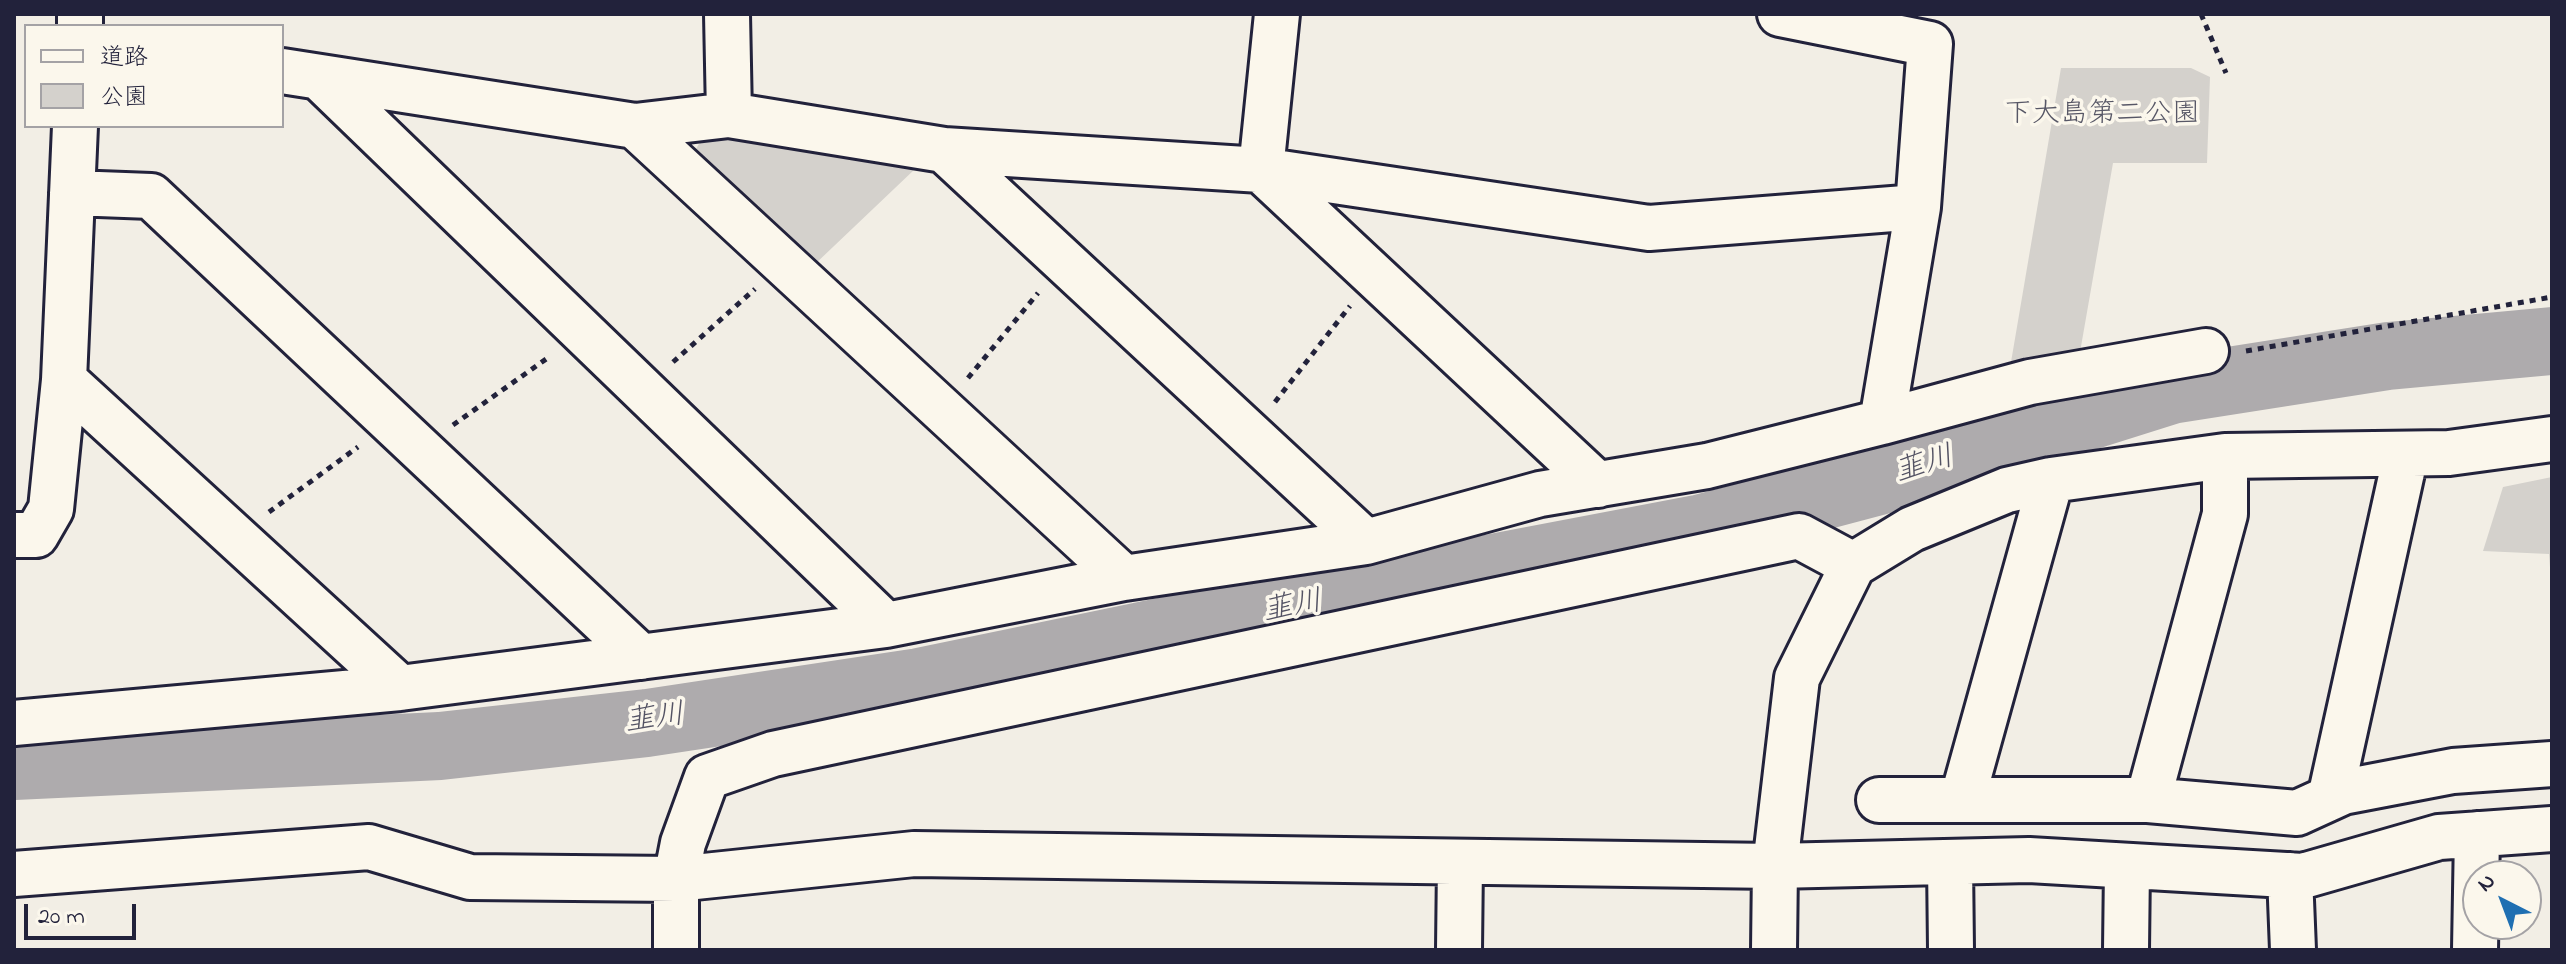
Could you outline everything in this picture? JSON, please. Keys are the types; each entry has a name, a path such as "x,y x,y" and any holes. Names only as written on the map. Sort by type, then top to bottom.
{"street":[{"path":"727,14 729,115"},
{"path":"1261,170 1277,14"},
{"path":"1780,14 1930,44 1918,207 1882,422"},
{"path":"301,75 635,126 729,115 944,150 1261,170 1649,228 1918,207"},
{"path":"301,75 584,332 886,625"},
{"path":"635,126 1124,578"},
{"path":"14,535 36,535 51,509 64,380 75,128"},
{"path":"944,150 1366,542"},
{"path":"1261,170 1598,485"},
{"path":"72,193 151,196 641,657"},
{"path":"14,723 400,688 886,625 1124,578 1366,542 1540,494 1707,466 2030,382 2206,351"},
{"path":"64,380 233,539 400,688"},
{"path":"1774,950 1775,866 1797,678 1853,565 1912,529 2007,490 2051,480 2225,456 2449,453 2552,439"},
{"path":"2330,798 2406,454"},
{"path":"2148,800 2225,514 2225,456"},
{"path":"1963,797 2051,480"},
{"path":"676,950 676,879 683,843 707,777 773,754 1799,536 1853,565"},
{"path":"1879,800 1963,797 2148,800 2297,813 2343,792 2453,771 2552,764"},
{"path":"14,874 369,847 470,877 676,879 914,854 1775,866 2029,860 2303,876 2439,837 2552,829"},
{"path":"2475,950 2477,834"},
{"path":"1459,950 1460,862"},
{"path":"1950,862 1951,950"},
{"path":"2126,950 2127,866"},
{"path":"2290,875 2293,950"}],"path":[{"path":"2201,14 2226,73"},
{"path":"942,409 1064,261"},
{"path":"642,389 783,264"},
{"path":"1250,434 1374,275"},
{"path":"2206,351 2225,355 2552,297"},
{"path":"233,539 584,332"}],"green space":[{"name":"下大島第二公園","path":"2061,68 2191,68 2210,77 2207,163 2113,163 2079,358 2010,368"},
{"path":"705,133 784,139 915,169 813,266 690,160"},
{"path":"2552,477 2552,594 2549,554 2483,551 2503,487"}],"waterway":[{"name":"韮川","path":"14,766 440,746 647,723 919,682 1214,621 1698,529 1898,476 2171,390 2388,356 2552,341"}]}
